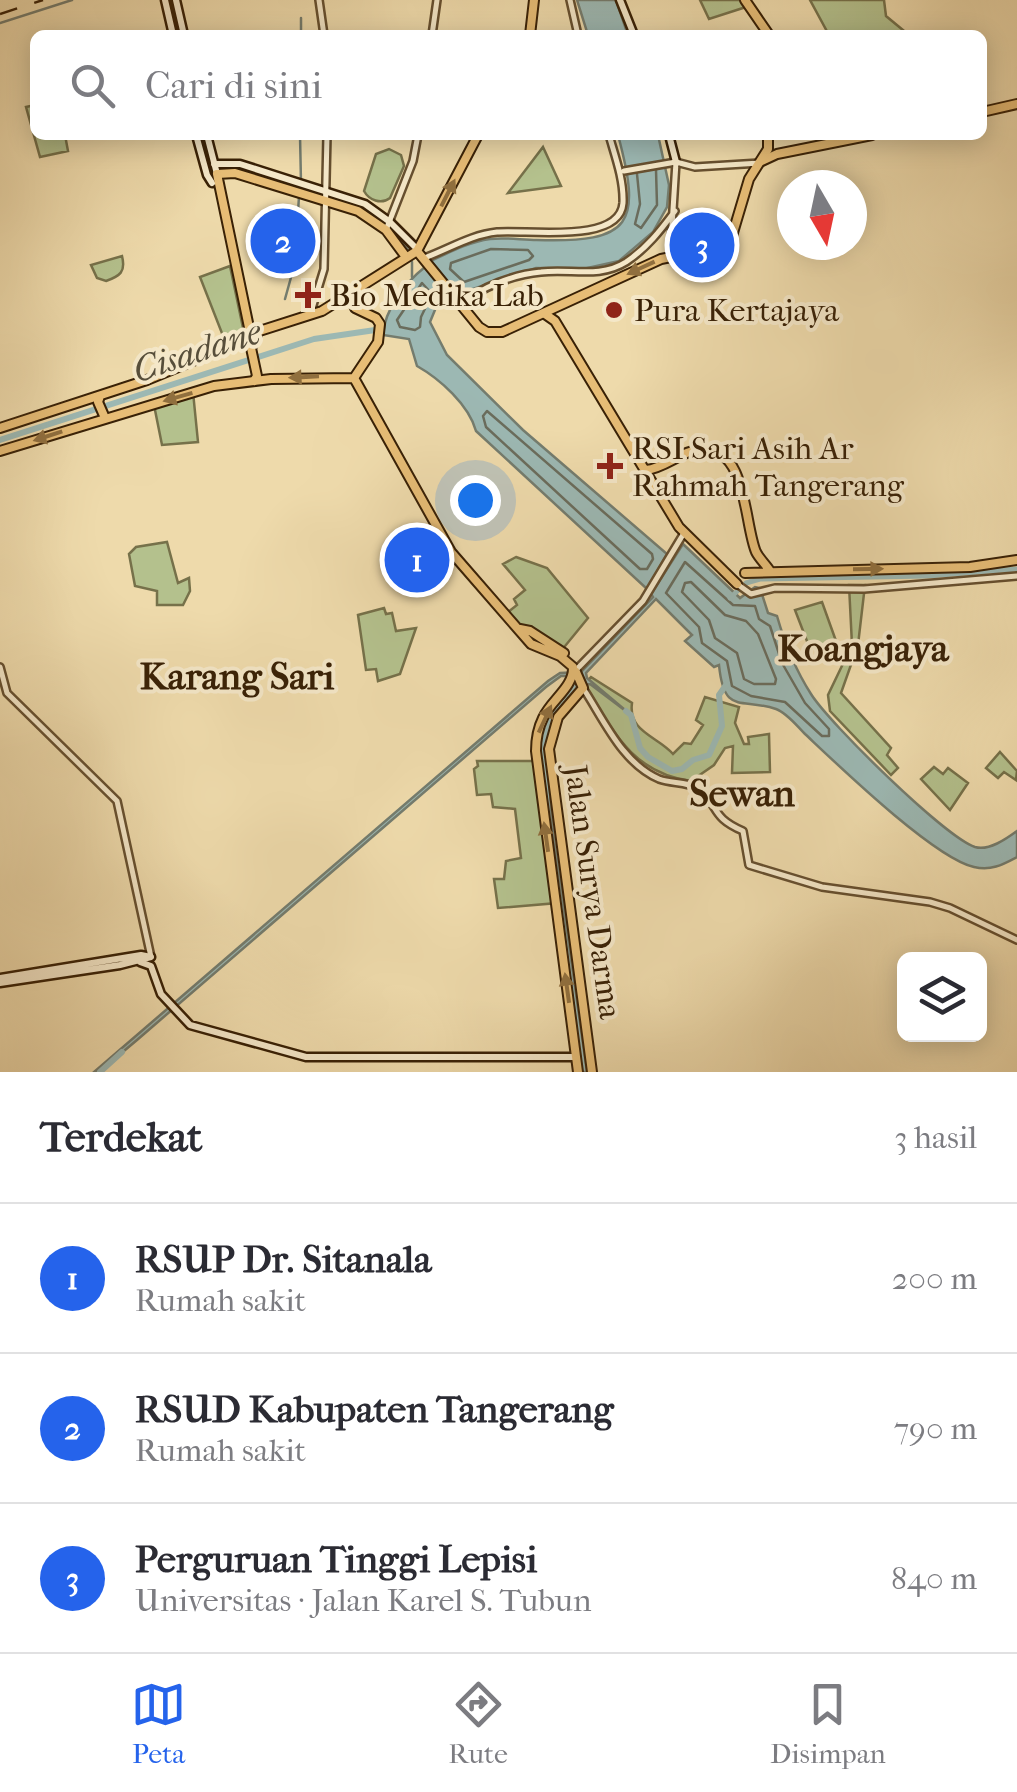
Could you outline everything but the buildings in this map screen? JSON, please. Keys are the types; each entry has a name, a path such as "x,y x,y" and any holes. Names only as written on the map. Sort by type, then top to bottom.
{"main road":[{"path":"165,0 182,30"},
{"path":"173,30 176,0"},
{"path":"531,30 534,0"},
{"path":"620,0 632,30"},
{"path":"748,3 765,30"},
{"path":"987,111 1017,104"},
{"path":"197,140 206,172 300,188 388,226 421,256 487,332 502,332 545,314 661,258 718,250 728,243 749,179 761,162 768,140"},
{"path":"208,140 252,336 254,379"},
{"path":"421,256 476,140"},
{"path":"670,140 672,163"},
{"path":"761,162 777,154 847,140"},
{"path":"768,146 777,154"},
{"path":"388,226 402,260"},
{"path":"6,424 309,317 402,260 421,256"},
{"path":"350,294 355,308 380,324 380,336 353,376"},
{"path":"555,321 557,308"},
{"path":"545,314 555,321 683,535 737,579"},
{"path":"6,424 95,400 252,336"},
{"path":"0,451 100,417 214,386 254,379 353,376"},
{"path":"353,376 449,550 520,629 576,669 582,688"},
{"path":"95,400 100,417"},
{"path":"645,470 704,449 728,459 737,476 756,552 756,561 737,579"},
{"path":"652,482 657,468"},
{"path":"756,552 770,570"},
{"path":"737,579 770,570 951,568 1017,560"},
{"name":"Jalan Surya Darma","path":"576,669 540,724 536,747 545,769 592,1072"},
{"name":"Jalan Surya Darma","path":"578,1072 570,939 545,769 558,717 582,688"},
{"path":"5,980 151,957 159,984 173,1006"},
{"path":"141,958 151,966 158,987 173,1006 197,1028 306,1057 576,1056"}],"street":[{"path":"319,0 323,30"},
{"path":"433,30 436,0"},
{"path":"570,0 577,30"},
{"path":"748,3 761,0"},
{"path":"309,317 324,269 327,140"},
{"path":"388,226 417,140"},
{"path":"421,256 494,232 550,234 597,230 617,218 623,205 622,192 610,140"},
{"path":"614,152 625,170 622,192"},
{"path":"625,170 672,163 695,168 761,162"},
{"path":"672,163 673,256"},
{"path":"460,303 490,287 540,272 585,273 614,268 656,239 675,211"},
{"path":"576,669 643,601 683,535"},
{"path":"737,579 746,593 775,588 851,590 1017,576"},
{"path":"0,667 4,689 116,802 146,947 141,958"},
{"path":"0,678 3,692 19,706"},
{"path":"582,688 623,750 658,778 692,785 724,823 743,831 749,865 822,887 930,902 1017,940"},
{"path":"55,742 117,801 151,957"}],"green space":[{"path":"700,0 741,0 746,7 709,19"},
{"path":"810,0 884,0 886,16 903,30 826,30"},
{"path":"35,140 66,140 68,151 40,157"},
{"path":"543,147 561,186 508,193"},
{"path":"389,149 401,155 404,166 390,198 376,200 364,191 376,154"},
{"path":"122,256 123,266 118,275 106,281 97,278 91,265"},
{"path":"230,266 243,328 239,336 225,341 200,277"},
{"path":"193,392 198,442 162,445 154,405"},
{"path":"167,542 178,583 189,578 190,591 183,605 157,605 157,591 135,586 129,554 136,547"},
{"path":"516,557 547,568 588,618 561,651 520,629 507,613 517,605 514,599 525,590 503,564"},
{"path":"849,585 865,585 858,645 841,693 891,748 887,755 898,768 891,775 830,711 828,695 852,645"},
{"path":"822,602 836,641 810,649 795,610"},
{"path":"384,608 386,614 392,613 396,631 416,628 400,674 378,681 376,669 366,670 358,615"},
{"path":"591,677 632,703 634,721 673,754 684,743 691,744 703,725 696,720 705,697 739,707 735,723 744,744 749,744 748,737 769,734 770,772 732,773 733,746 725,748 714,765 691,781 653,769 615,733 584,684"},
{"path":"1000,752 1017,771 1016,780 1004,772 998,778 986,768"},
{"path":"477,761 536,761 557,903 498,908 494,879 504,879 506,861 521,858 515,809 493,807 491,794 477,795"},
{"path":"934,767 943,774 948,768 968,783 950,810 921,779"}],"water":[{"path":"577,0 616,0 626,30 586,30"},
{"path":"619,140 659,140 669,185 667,207 653,232 619,261 583,269 536,268 458,294 431,261 482,240 569,240 611,232 622,222 628,208"},
{"path":"425,267 450,297 437,305 430,322 447,355 523,430 667,554 647,589 476,431 452,394 417,366 409,339 383,335 397,297"},
{"path":"683,544 740,598 755,587 760,588 768,613 777,616 791,656 811,694 888,778 939,823 975,847 992,846 1017,831 1017,857 980,868 935,847 862,787 784,713 730,698 721,681 719,665 714,667 685,641 692,635 656,599 586,673 631,715 590,684 583,685 559,712 550,733 547,757 553,832 587,1072 582,1072 538,760 546,716 575,676 561,676 137,1040 94,1072 548,681 560,673 581,672 653,597 651,594"}],"waterway":[{"path":"0,23 72,0"},
{"path":"171,0 178,30"},
{"path":"301,18 301,30"},
{"path":"203,140 209,169 272,178 349,203 383,221 409,251"},
{"path":"300,140 301,183"},
{"path":"285,299 295,263 299,196"},
{"path":"412,262 412,277"},
{"name":"Cisadane","path":"0,440 314,339 382,329"},
{"path":"730,598 746,583 760,579 928,576 1017,569"},
{"path":"626,711 631,715 640,748 648,757 672,771 682,769 709,755 722,726 719,695 726,685"},
{"path":"100,1072 122,1052"}],"railway":[{"path":"0,14 43,0"}],"place":[{"name":"RSUD Kabupaten Tangerang","path":"283,241"},
{"name":"Perguruan Tinggi Lepisi","path":"702,245"},
{"name":"Bio Medika Lab","path":"308,295"},
{"name":"Pura Kertajaya","path":"614,310"},
{"name":"RSI Sari Asih Ar Rahmah Tangerang","path":"610,466"},
{"name":"RSUP Dr. Sitanala","path":"417,560"}],"district":[{"name":"Koangjaya","path":"863,648"},
{"name":"Karang Sari","path":"237,676"},
{"name":"Sewan","path":"742,793"}]}
